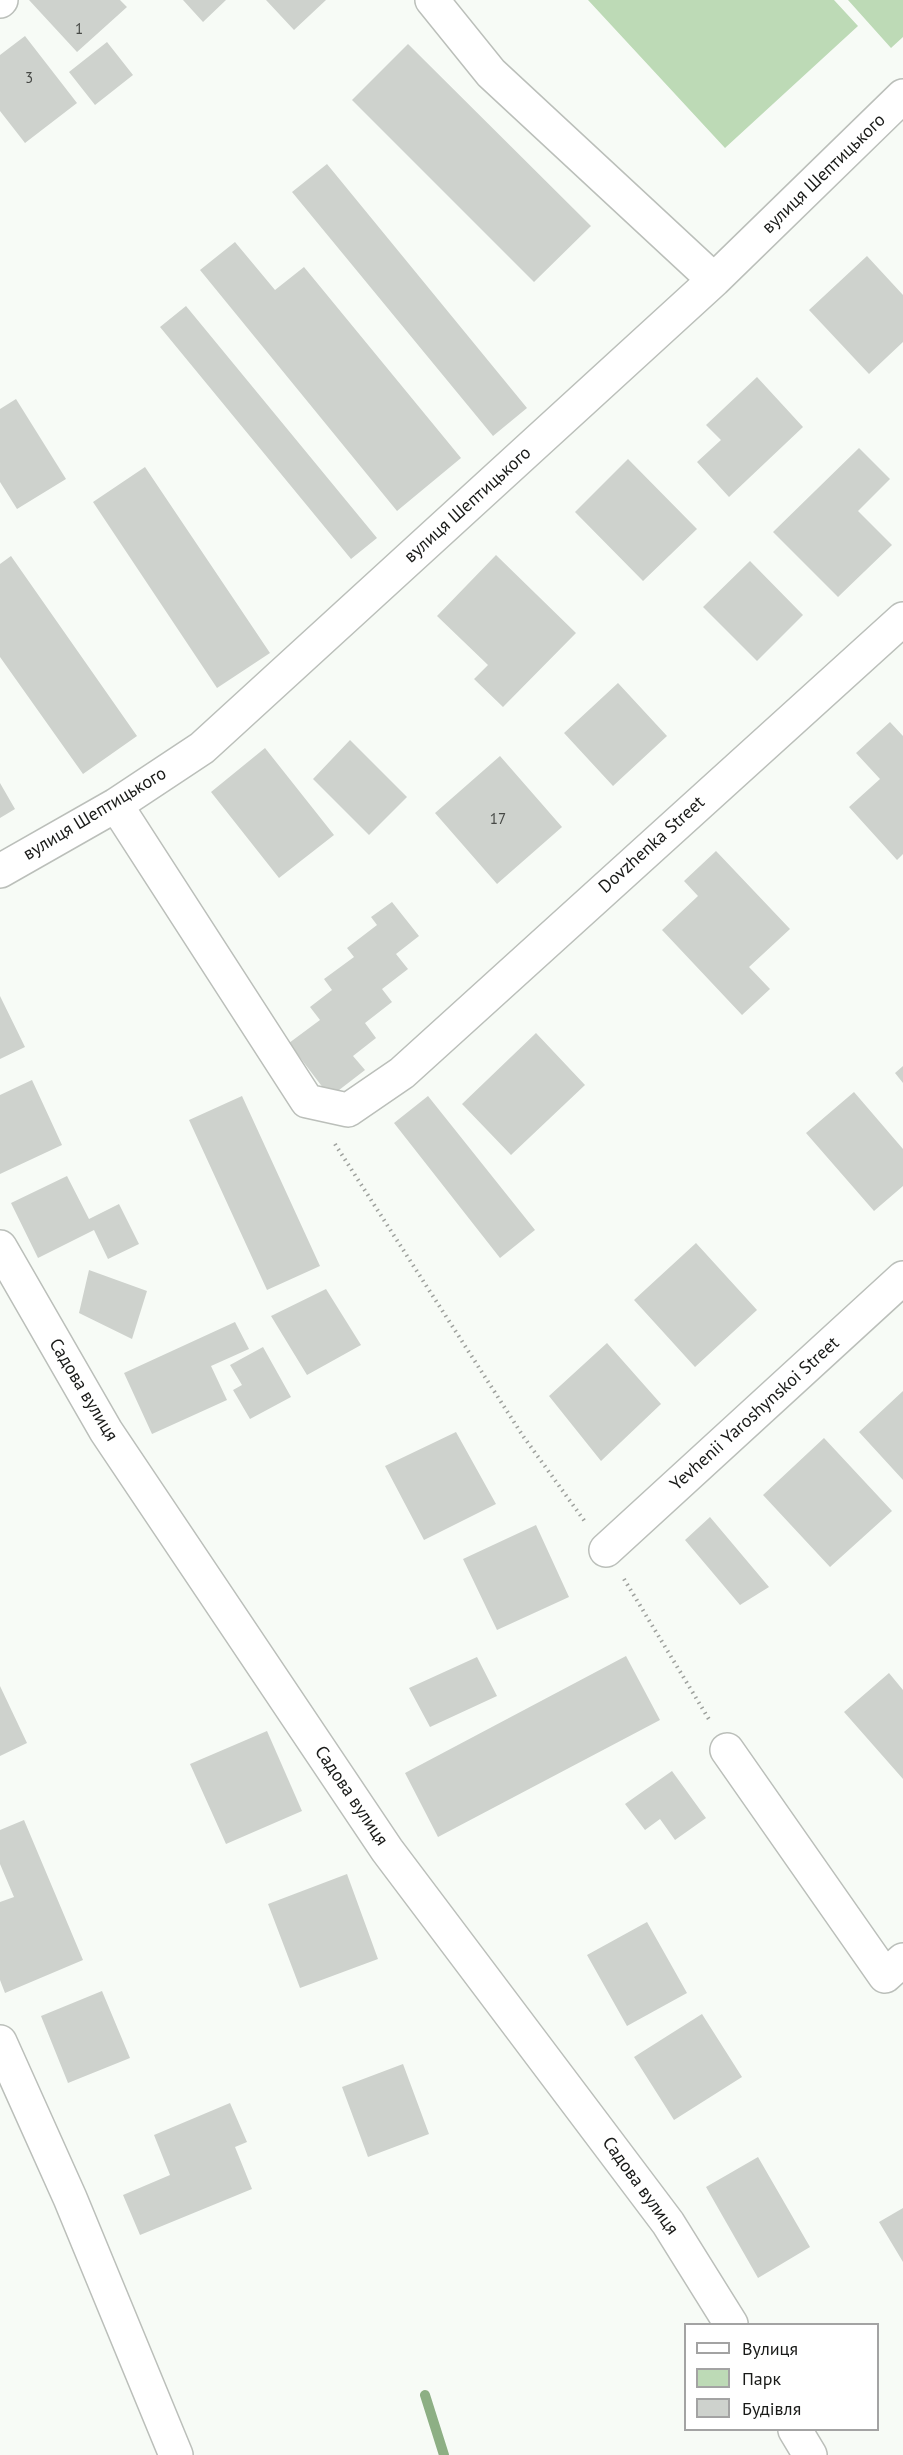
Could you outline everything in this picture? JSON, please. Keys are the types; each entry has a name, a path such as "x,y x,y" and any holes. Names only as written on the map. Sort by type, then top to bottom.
{"street":[{"path":"432,0 490,73 714,280"},
{"name":"вулиця Шептицького","path":"0,871 116,805 202,748 714,280 903,96"},
{"name":"Dovzhenka Street","path":"307,1101 348,1110 402,1072 903,619"},
{"path":"116,805 307,1101"},
{"name":"Садова вулиця","path":"0,1247 106,1431 387,1850 668,2223 729,2323"},
{"name":"Yevhenii Yaroshynskoi Street","path":"606,1550 903,1278"},
{"path":"728,1750 894,1968"},
{"path":"0,2042 70,2198 176,2455"},
{"path":"796,2431 810,2455"}],"path":[{"path":"307,1101 523,1436 606,1550 728,1750"}],"green space":[{"path":"588,0 834,0 858,26 725,148"},
{"path":"848,0 903,0 903,37 891,48"}],"building":[{"path":"29,0 120,0 127,7 77,52"},
{"path":"183,0 226,0 203,22"},
{"path":"266,0 326,0 294,30"},
{"path":"25,36 77,103 25,143 0,111 0,55"},
{"path":"107,42 133,75 95,105 69,72"},
{"path":"408,44 591,226 534,282 352,100"},
{"path":"327,164 527,408 493,436 292,192"},
{"path":"235,242 275,290 304,267 461,458 397,511 200,270"},
{"path":"867,256 903,295 903,342 869,374 809,310"},
{"path":"186,306 377,538 351,559 160,327"},
{"path":"757,377 803,427 729,497 697,462 721,440 706,425"},
{"path":"16,399 66,479 17,509 0,482 0,409"},
{"path":"859,448 890,479 858,511 892,545 838,597 773,532"},
{"path":"628,459 697,529 643,581 575,512"},
{"path":"145,467 270,653 217,688 93,502"},
{"path":"496,555 576,633 503,707 474,679 488,665 437,616"},
{"path":"11,556 137,736 83,774 0,657 0,564"},
{"path":"750,561 803,615 757,661 703,607"},
{"path":"618,683 667,736 613,786 564,733"},
{"path":"890,722 903,736 903,854 897,860 849,807 880,779 856,753"},
{"path":"350,740 407,797 369,835 313,779"},
{"path":"265,748 334,835 279,878 211,792"},
{"path":"500,756 562,827 497,884 435,813"},
{"path":"0,783 15,809 0,818"},
{"path":"716,851 790,929 749,967 770,989 742,1015 662,930 698,896 684,881"},
{"path":"392,902 419,936 396,954 408,969 382,989 392,1002 365,1023 376,1038 353,1056 365,1070 330,1097 289,1043 320,1020 310,1007 332,990 324,979 354,957 347,948 377,925 371,917"},
{"path":"0,996 25,1047 0,1059"},
{"path":"536,1033 585,1085 511,1155 462,1104"},
{"path":"903,1066 903,1083 895,1073"},
{"path":"32,1080 62,1145 0,1174 0,1095"},
{"path":"854,1092 903,1149 903,1186 874,1211 806,1133"},
{"path":"242,1096 320,1266 267,1290 189,1120"},
{"path":"428,1096 535,1230 500,1258 394,1123"},
{"path":"67,1176 89,1219 119,1204 139,1244 108,1259 94,1230 38,1258 11,1203"},
{"path":"696,1243 757,1310 695,1367 634,1300"},
{"path":"89,1270 147,1291 132,1339 79,1313"},
{"path":"326,1289 361,1345 307,1375 271,1316"},
{"path":"235,1322 249,1349 211,1366 227,1400 152,1434 124,1373"},
{"path":"607,1343 661,1404 601,1461 549,1396"},
{"path":"263,1347 291,1397 250,1419 233,1390 242,1385 230,1365"},
{"path":"903,1391 903,1480 859,1432"},
{"path":"456,1432 496,1504 424,1540 385,1466"},
{"path":"824,1438 892,1511 830,1567 763,1495"},
{"path":"710,1517 769,1587 740,1605 685,1540"},
{"path":"536,1525 569,1597 497,1630 463,1559"},
{"path":"626,1656 660,1720 438,1837 405,1773"},
{"path":"477,1657 497,1696 430,1727 409,1688"},
{"path":"889,1673 903,1690 903,1779 844,1712"},
{"path":"0,1686 27,1743 0,1756"},
{"path":"267,1731 302,1811 226,1844 190,1764"},
{"path":"672,1771 706,1818 675,1840 660,1819 645,1830 625,1804"},
{"path":"24,1820 83,1960 5,1993 0,1980 0,1902 14,1897 0,1864 0,1830"},
{"path":"347,1874 378,1959 300,1988 268,1904"},
{"path":"647,1922 687,1993 627,2026 587,1955"},
{"path":"102,1991 130,2058 68,2083 41,2016"},
{"path":"702,2014 742,2077 674,2120 634,2057"},
{"path":"403,2064 429,2134 368,2157 342,2087"},
{"path":"230,2103 247,2142 235,2147 252,2189 140,2235 123,2195 170,2175 154,2135"},
{"path":"758,2157 810,2247 758,2278 706,2187"},
{"path":"903,2208 903,2262 879,2222"}],"waterway":[{"path":"425,2395 444,2455"}]}
